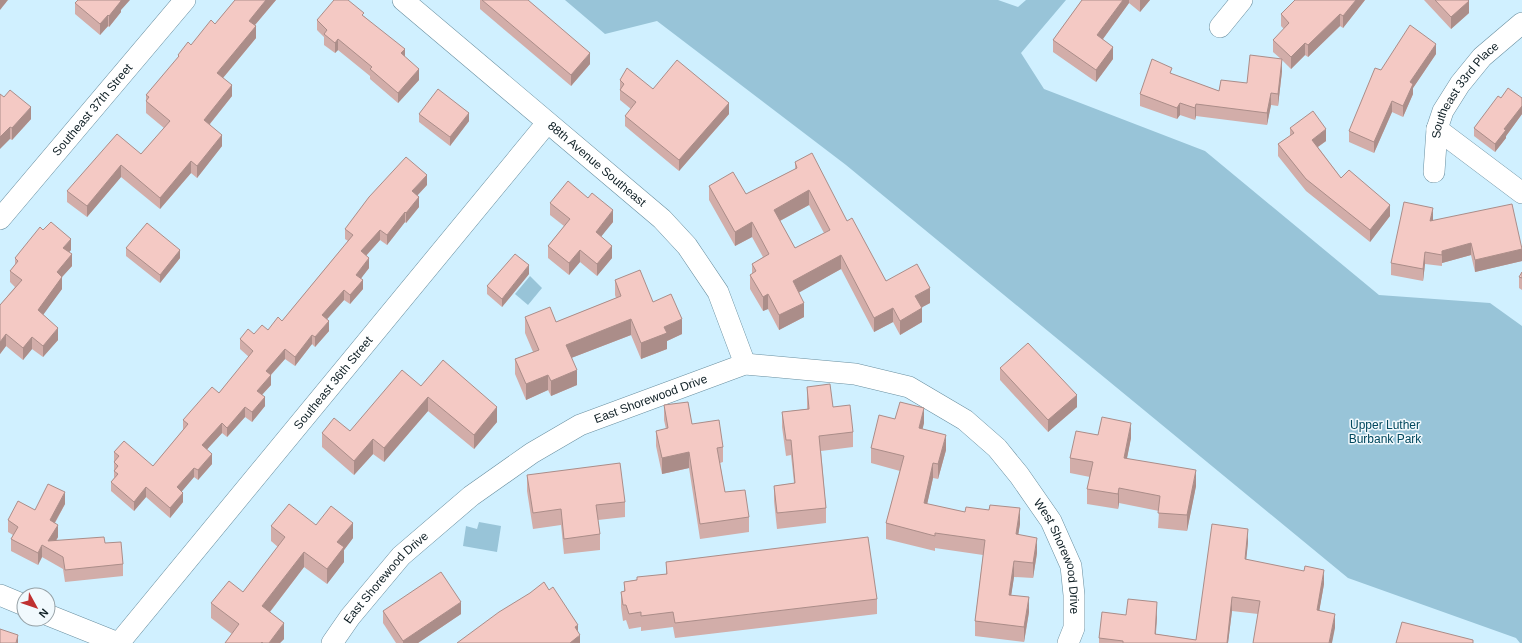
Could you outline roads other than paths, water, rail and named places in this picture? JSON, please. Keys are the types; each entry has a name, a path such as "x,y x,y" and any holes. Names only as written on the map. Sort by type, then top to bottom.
{"street":[{"name":"Southeast 37th Street","path":"0,219 185,0"},
{"name":"88th Avenue Southeast","path":"403,0 662,219 687,246 718,292 746,364"},
{"path":"1220,28 1242,0"},
{"name":"Southeast 33rd Place","path":"1434,172 1437,130 1443,111 1460,84 1482,57 1522,23"},
{"name":"Southeast 36th Street","path":"118,643 547,123"},
{"path":"1437,130 1522,193"},
{"name":"East Shorewood Drive","path":"332,643 350,616 401,556 471,496 532,453 580,425 746,364 855,374 909,387 965,420 997,448 1019,475"},
{"name":"West Shorewood Drive","path":"1019,475 1051,521 1071,566 1074,594 1074,628 1068,643"},
{"path":"0,595 16,602"},
{"path":"56,618 118,643"}],"park label":[{"name":"Upper Luther Burbank Park","path":"1385,432"}]}
